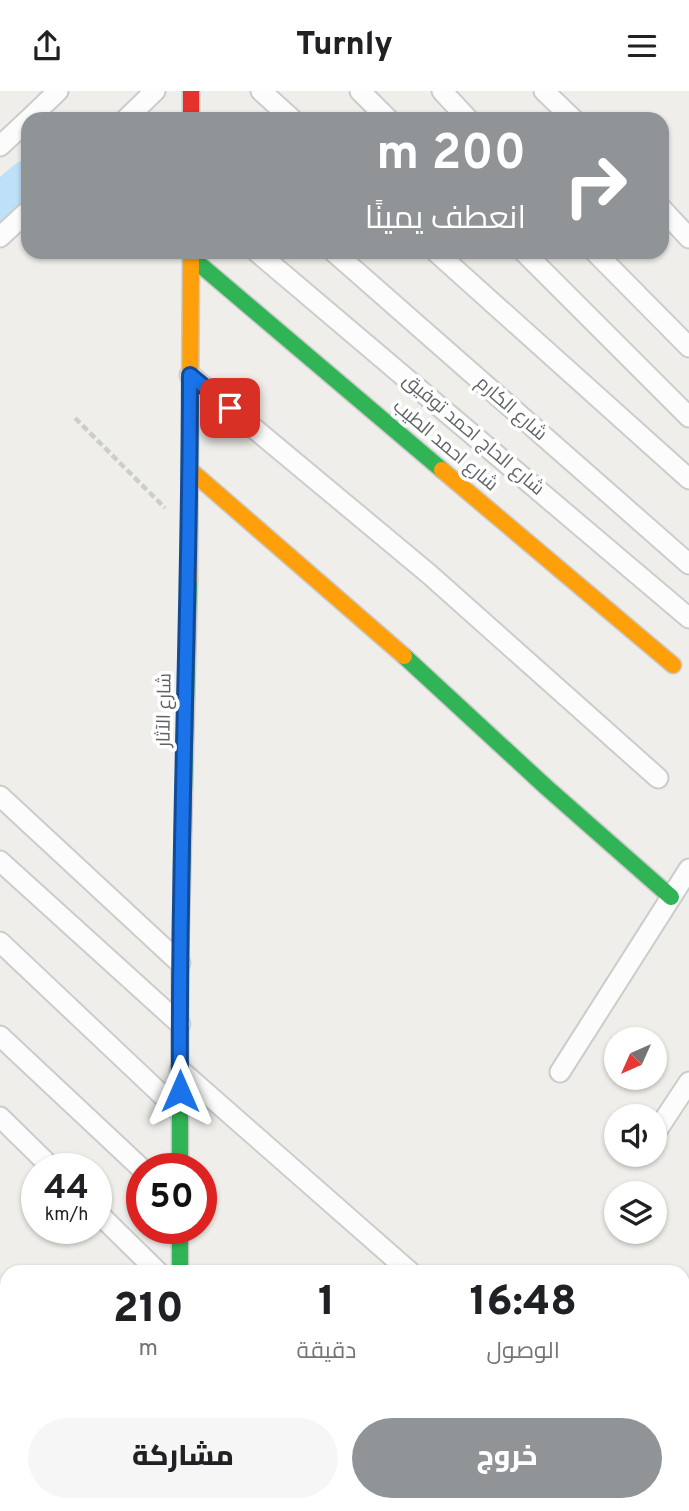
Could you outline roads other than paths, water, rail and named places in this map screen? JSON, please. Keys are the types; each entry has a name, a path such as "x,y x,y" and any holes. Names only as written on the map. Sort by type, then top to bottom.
{"street":[{"path":"36,112 58,91"},
{"path":"133,112 155,91"},
{"path":"191,91 191,112"},
{"path":"261,91 284,112"},
{"path":"360,91 381,112"},
{"path":"442,91 462,112"},
{"path":"544,91 566,112"},
{"path":"0,146 21,126"},
{"path":"669,216 689,237"},
{"path":"0,237 21,218"},
{"name":"شارع الآثار","path":"180,1153 180,963 190,533 191,259"},
{"name":"شارع احمد الطيب","path":"197,259 673,665"},
{"name":"شارع الحاج احمد توفيق","path":"265,259 689,618"},
{"name":"شارع الكارم","path":"342,259 689,564"},
{"path":"444,259 689,479"},
{"path":"531,259 689,417"},
{"path":"602,259 689,347"},
{"path":"190,375 429,575 658,778"},
{"path":"190,470 371,626 546,787 671,897"},
{"path":"0,796 180,963"},
{"path":"0,862 180,1024"},
{"path":"560,1072 689,869"},
{"path":"0,942 180,1112"},
{"path":"0,1036 126,1154"},
{"path":"180,1070 402,1265"},
{"path":"667,1115 689,1082"},
{"path":"0,1117 37,1153"},
{"path":"112,1227 151,1265"},
{"path":"180,1244 180,1265"}],"waterway":[{"path":"0,206 21,188"}]}
